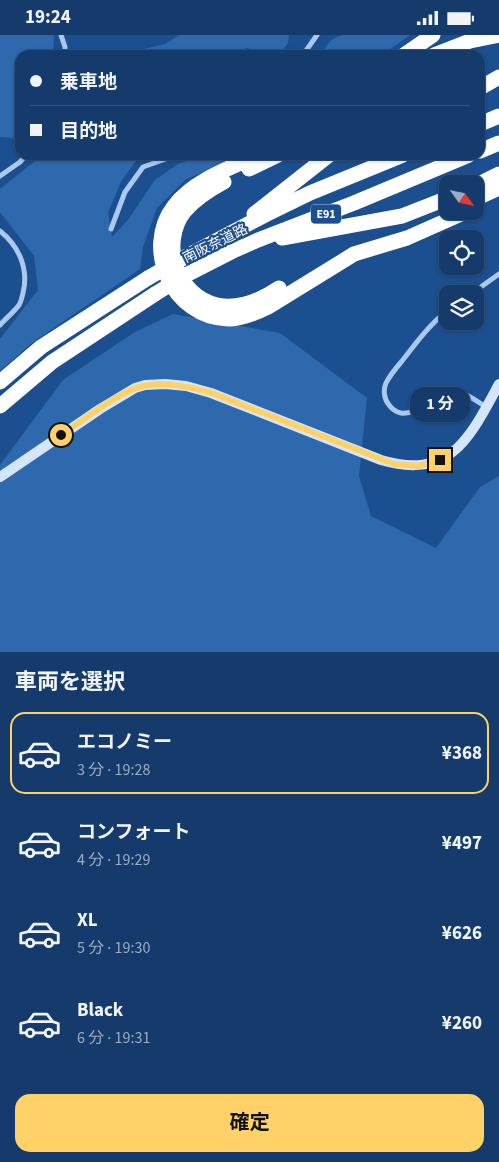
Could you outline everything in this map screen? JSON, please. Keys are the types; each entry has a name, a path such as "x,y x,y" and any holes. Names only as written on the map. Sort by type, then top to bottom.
{"highway":[{"path":"411,50 433,35"},
{"path":"445,50 470,41 499,35"},
{"path":"485,84 499,77"},
{"path":"485,122 499,116"},
{"path":"485,149 499,143"},
{"path":"247,160 194,187 174,205 163,227 160,251 165,272 183,301 202,313 228,319 254,313 268,307 354,254 407,238 448,220"},
{"path":"268,160 212,188 192,204 179,221 172,249 176,268 186,284 198,296 208,302 229,306 241,305 264,298 348,246 405,230 439,215"},
{"name":"E91","path":"225,237 323,160"},
{"name":"南阪奈道路","path":"0,382 41,347 176,262 310,193 391,160"},
{"name":"南阪奈道路","path":"0,406 52,362 184,276 233,251 457,160"},
{"path":"484,182 499,174"},
{"path":"484,195 499,188"},
{"path":"484,205 499,198"},
{"path":"233,251 266,241 402,216 439,202"}],"street":[{"path":"61,35 65,50"},
{"path":"306,50 317,35"},
{"path":"0,176 22,160"},
{"path":"111,229 125,192 143,167 163,160"},
{"path":"0,231 10,239 18,251 23,264 25,283 20,304 0,325"},
{"path":"484,285 499,275"},
{"path":"439,318 427,329 393,373 384,391 386,401 399,413 409,413 437,394 448,390 457,391 486,407"},
{"path":"0,477 119,397 145,385 186,386 212,393 381,460 405,466 428,464 450,454 467,439 499,385"}],"shaded area":[{"path":"0,35 54,35 53,50 15,50 15,139 0,137"},
{"path":"179,35 289,35 288,43 283,50 251,50 248,48 239,50 139,50 165,44"},
{"path":"343,35 410,35 389,50 324,50 336,38"},
{"path":"136,160 122,180 108,212 112,237 127,221 155,180 178,164 189,160 228,160 185,180 157,208 143,247 140,269 32,343 0,371 0,339 38,290 34,256 0,212 0,189 35,161"},
{"path":"173,314 280,333 367,398 359,476 371,516 436,548 480,487 499,476 499,652 0,652 0,465 63,380 135,332"}],"route":[{"path":"61,435 135,388 145,385 186,386 212,393 394,464 418,466 440,460"}]}
